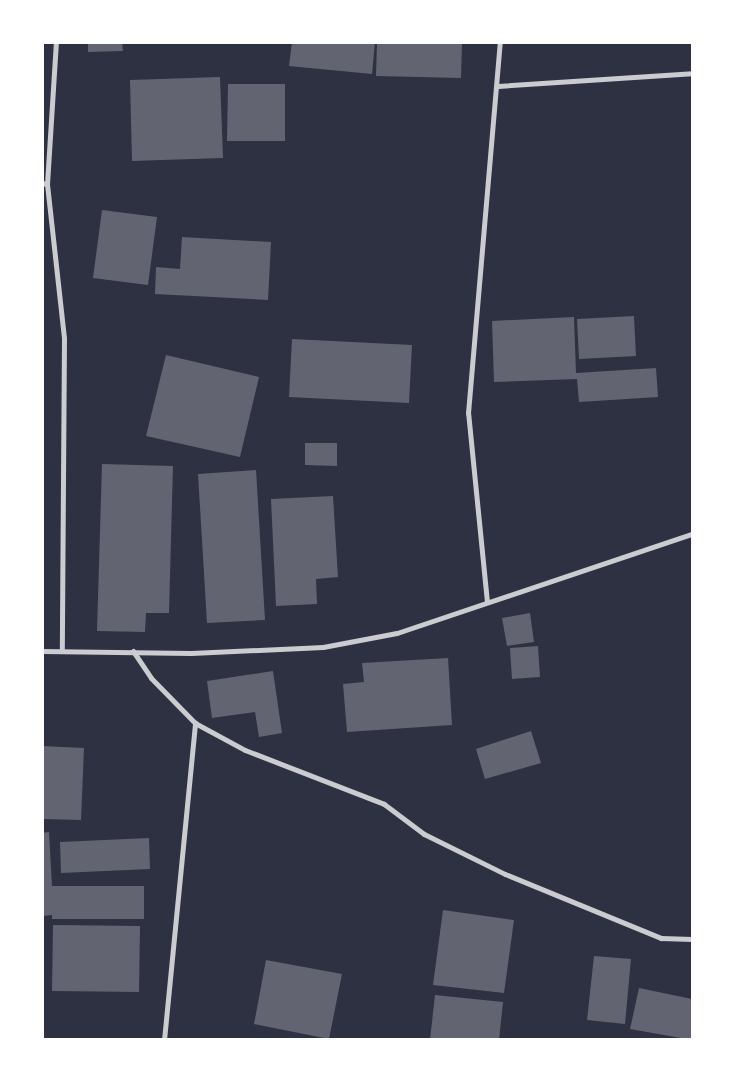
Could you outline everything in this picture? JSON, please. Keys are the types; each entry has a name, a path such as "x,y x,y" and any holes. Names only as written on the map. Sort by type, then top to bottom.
{"street":[{"path":"56,42 45,184 64,338 62,651"},
{"path":"487,602 468,413 498,86 500,42"},
{"path":"498,86 692,73"},
{"path":"42,651 191,653 323,647 397,633 692,534"},
{"path":"133,651 151,678 195,723 245,750 384,804 424,834 505,874 660,938 692,939"},
{"path":"164,1040 195,723"}],"building":[{"path":"88,42 122,42 123,51 88,52"},
{"path":"292,42 375,42 372,74 289,66"},
{"path":"377,42 462,42 461,78 376,76"},
{"path":"220,77 223,158 132,161 130,80"},
{"path":"228,84 285,84 285,141 227,141"},
{"path":"102,210 157,217 148,285 93,278"},
{"path":"182,237 271,242 268,300 155,294 156,267 180,269"},
{"path":"634,316 636,356 579,359 577,319"},
{"path":"574,317 576,373 656,368 658,397 579,402 577,379 494,382 492,321"},
{"path":"292,339 412,345 409,403 289,397"},
{"path":"166,355 259,377 240,457 146,436"},
{"path":"305,443 337,443 337,466 305,465"},
{"path":"102,464 173,466 169,613 146,613 145,632 97,631"},
{"path":"256,470 265,620 207,623 198,474"},
{"path":"333,496 338,577 316,579 317,604 276,606 271,499"},
{"path":"530,613 534,642 507,646 502,618"},
{"path":"538,646 540,677 512,679 510,648"},
{"path":"448,658 452,725 347,732 343,684 364,682 362,663"},
{"path":"273,671 282,733 259,737 255,712 212,718 207,681"},
{"path":"531,731 541,763 485,779 476,749"},
{"path":"42,746 84,748 81,820 42,819"},
{"path":"49,832 52,886 144,886 144,919 52,919 52,915 42,916 42,833"},
{"path":"149,838 150,869 61,873 60,842"},
{"path":"443,910 514,920 504,993 433,985"},
{"path":"53,925 140,926 139,992 52,991"},
{"path":"594,956 631,959 625,1024 587,1020"},
{"path":"266,960 342,974 329,1039 254,1024"},
{"path":"639,988 692,999 692,1040 630,1029"},
{"path":"435,995 503,1002 499,1040 430,1040"}]}
